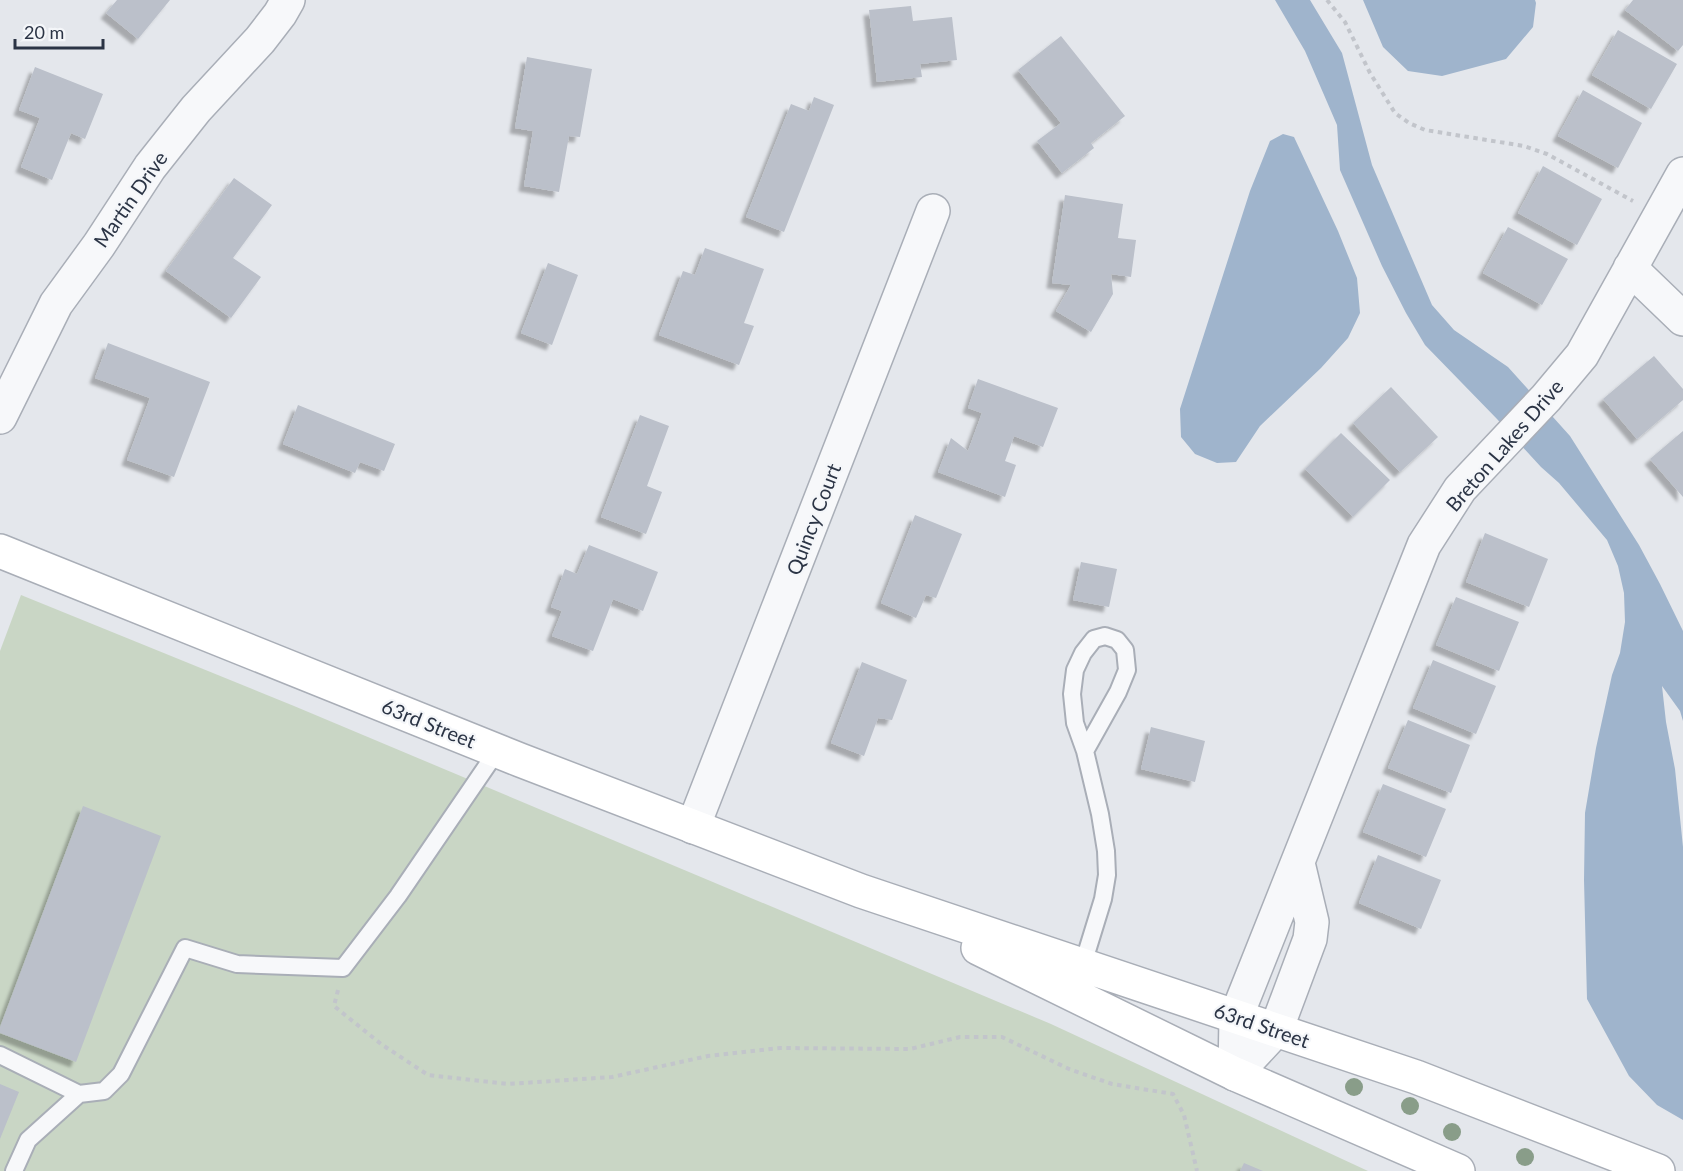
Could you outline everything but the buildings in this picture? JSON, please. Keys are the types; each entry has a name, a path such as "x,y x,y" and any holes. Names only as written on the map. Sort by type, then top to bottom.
{"street":[{"name":"Martin Drive","path":"0,417 56,304 99,245 150,167 196,109 260,40 288,0"},
{"name":"Breton Lakes Drive","path":"1236,1017 1424,545 1460,489 1546,398 1582,355 1683,174"},
{"name":"Quincy Court","path":"693,827 933,211"},
{"path":"1630,268 1683,319"},
{"name":"63rd Street","path":"0,551 497,751 861,891 1416,1077 1658,1171"},
{"path":"1235,1074 1276,1030 1310,939 1312,922 1298,863"},
{"name":"63rd Street","path":"861,891 1235,1074 1458,1171"},
{"path":"1235,1074 1236,1017"}],"lane":[{"path":"1083,964 1103,899 1107,875 1100,814 1085,750 1075,723 1072,694 1075,670 1083,652 1094,639 1105,636 1117,640 1125,650 1127,670 1118,692 1085,750"},
{"path":"0,1055 79,1094 104,1091 121,1074 185,948 237,964 343,968 398,896 497,751"},
{"path":"14,1171 28,1140 79,1094"}],"path":[{"path":"1327,0 1345,22 1370,73 1395,113 1409,123 1425,130 1524,146 1547,154 1660,215"},
{"path":"343,968 334,1006 381,1044 428,1075 508,1084 612,1077 708,1056 780,1048 910,1049 960,1037 1002,1037 1069,1069 1112,1084 1173,1094 1184,1115 1197,1171"}],"green space":[{"path":"21,595 294,706 1051,1024 1368,1171 0,1171 0,651"}],"water":[{"path":"1275,0 1310,0 1342,53 1372,165 1432,305 1454,330 1508,367 1570,436 1639,545 1683,631 1683,721 1680,711 1662,686 1675,769 1683,847 1683,1120 1657,1105 1629,1076 1587,999 1585,813 1596,748 1612,675 1620,653 1625,622 1624,593 1618,566 1607,540 1559,483 1425,345 1382,266 1340,170 1337,125 1305,51"},
{"path":"1363,0 1535,0 1536,3 1533,27 1506,59 1442,76 1408,71 1383,47"},
{"path":"1283,134 1294,137 1338,231 1357,278 1360,313 1348,338 1321,368 1260,426 1236,462 1217,463 1195,454 1181,437 1180,409 1250,191 1270,141"}]}
